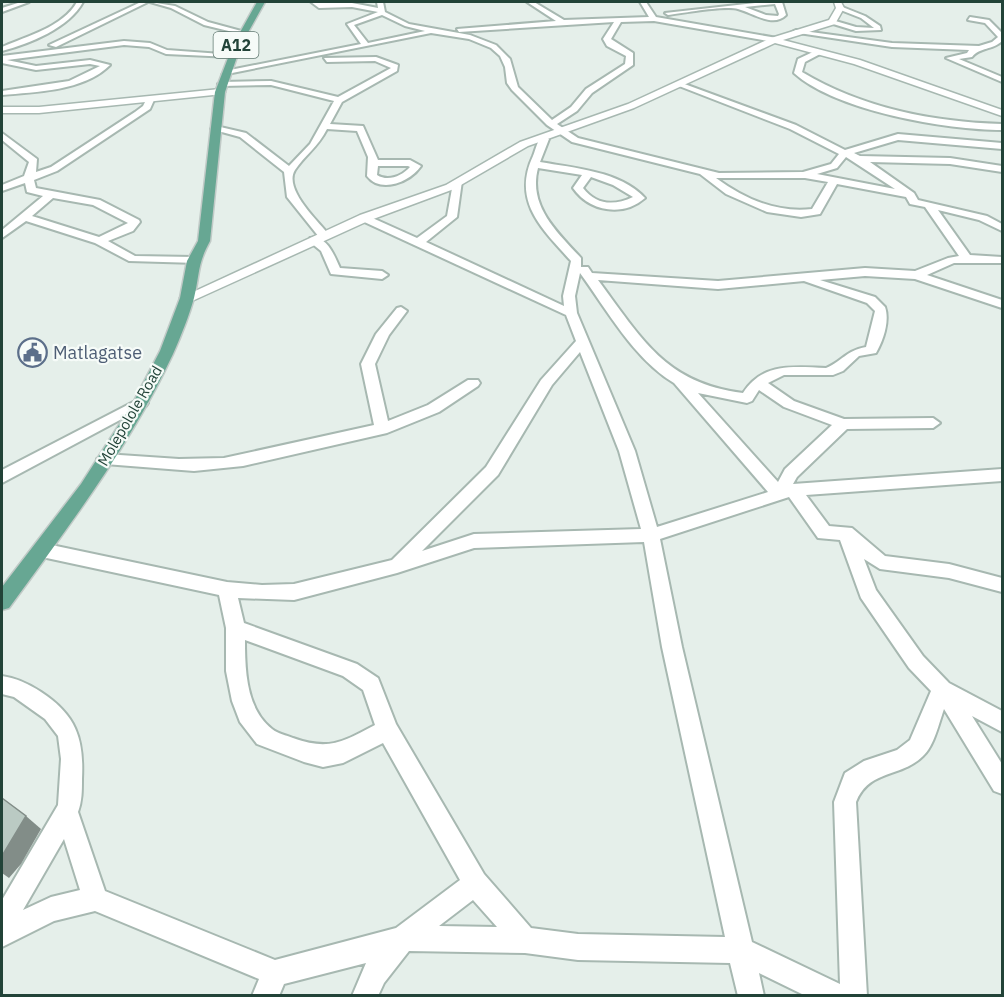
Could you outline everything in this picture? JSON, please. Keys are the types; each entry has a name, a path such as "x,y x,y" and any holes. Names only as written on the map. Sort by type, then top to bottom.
{"main road":[{"name":"Molepolole Road","path":"2,602 87,489 141,403 166,351 188,298 193,261 204,242 221,88 225,73 241,32 261,2"}],"street":[{"path":"2,49 55,25 73,12 80,2"},
{"path":"32,53 90,30 145,2"},
{"path":"153,2 173,7 206,24 241,32"},
{"path":"173,7 181,2"},
{"path":"314,2 319,6 352,5 381,11 408,25 467,36 492,47 504,55 511,67 510,78 514,87 552,131 575,140 702,173 729,177 805,175 826,171 834,166 845,153 898,137 1002,146"},
{"path":"380,2 381,11"},
{"path":"530,2 563,22"},
{"path":"633,2 711,28"},
{"path":"668,13 738,6 778,2 783,15 775,18 738,6"},
{"path":"2,7 23,3"},
{"path":"644,4 654,19"},
{"path":"188,298 364,218 458,183 524,144 552,131 631,106 774,40 832,22 856,29 878,30 878,27 863,17 839,5 832,22"},
{"path":"365,44 350,24 381,11"},
{"path":"225,73 365,44 444,31 563,22 654,19 774,40 857,62 1002,113"},
{"path":"970,19 987,21 1002,36 996,43 974,49 969,55 950,58 1002,80"},
{"path":"618,21 607,39 610,44 630,55 629,65 589,91 574,110 552,131 533,164 530,177 539,217 577,260 653,357 676,378 824,533 846,533 880,562 949,570 1002,585"},
{"path":"796,33 884,45 982,48"},
{"path":"2,60 32,53 124,43 150,45 166,52 231,55"},
{"path":"818,53 801,61 798,73 844,96 954,124 1002,128"},
{"path":"296,60 376,59 395,67 393,71 339,100 307,154 289,171 287,183 292,197 326,249 335,271 382,275"},
{"path":"2,60 36,68 90,62 106,66 97,72 64,84 2,93"},
{"path":"3,112 150,100 221,88 271,83 339,100"},
{"path":"682,84 793,127 822,144 859,159 910,195 914,202 983,218 1002,228"},
{"path":"2,188 54,169 147,107 150,100"},
{"path":"324,126 360,128 376,163"},
{"path":"216,129 243,135 289,171"},
{"path":"2,136 34,161 30,178 32,190 96,202 135,222 129,229 99,241"},
{"path":"859,159 950,161 1002,169"},
{"path":"533,164 588,174 631,190 640,198 614,207 587,200 578,189 588,174"},
{"path":"702,173 726,192 748,203 803,214 816,212 833,182"},
{"path":"805,175 910,195"},
{"path":"419,242 452,218 455,212 458,183"},
{"path":"2,235 51,195"},
{"path":"929,205 967,259"},
{"path":"23,216 99,241 133,259 193,261"},
{"path":"364,218 419,242 502,284 571,313"},
{"path":"916,275 942,263 985,258 1002,260"},
{"path":"577,260 568,296 571,313 627,451 651,535 672,647 750,996"},
{"path":"589,276 718,285 865,272 916,275 1002,304"},
{"path":"676,378 707,391 747,398 757,382 782,371 828,372 838,368 855,353 871,350 881,330 881,310 871,300 801,277"},
{"path":"382,429 368,364 383,334 400,311"},
{"path":"397,566 492,471 546,383 583,340"},
{"path":"757,382 789,404 843,424 933,423"},
{"path":"105,459 225,464 382,429 444,404 473,383"},
{"path":"2,477 141,403"},
{"path":"786,492 791,473 843,424"},
{"path":"42,550 226,589 262,593 294,592 397,566 474,541 496,538 557,540 651,535 786,492 1002,475"},
{"path":"846,533 867,593 900,642 942,689 1002,783"},
{"path":"226,589 236,628 234,656 238,689 249,714 265,737 300,751 327,756 349,750 387,729"},
{"path":"236,628 350,670 370,684 387,729 475,883 525,940"},
{"path":"2,686 15,686 60,717 69,730 71,782 70,804 67,812 2,923"},
{"path":"942,689 1002,722"},
{"path":"854,996 845,802 853,781 872,769 904,758 918,747 942,689"},
{"path":"67,812 95,899"},
{"path":"365,996 374,974 403,938 475,883"},
{"path":"2,935 51,909 95,899 270,984 403,938 525,940 578,947 740,950 836,996"}],"building":[{"path":"2,798 26,816 2,856"}],"place":[{"name":"Matlagatse","path":"32,353"}]}
